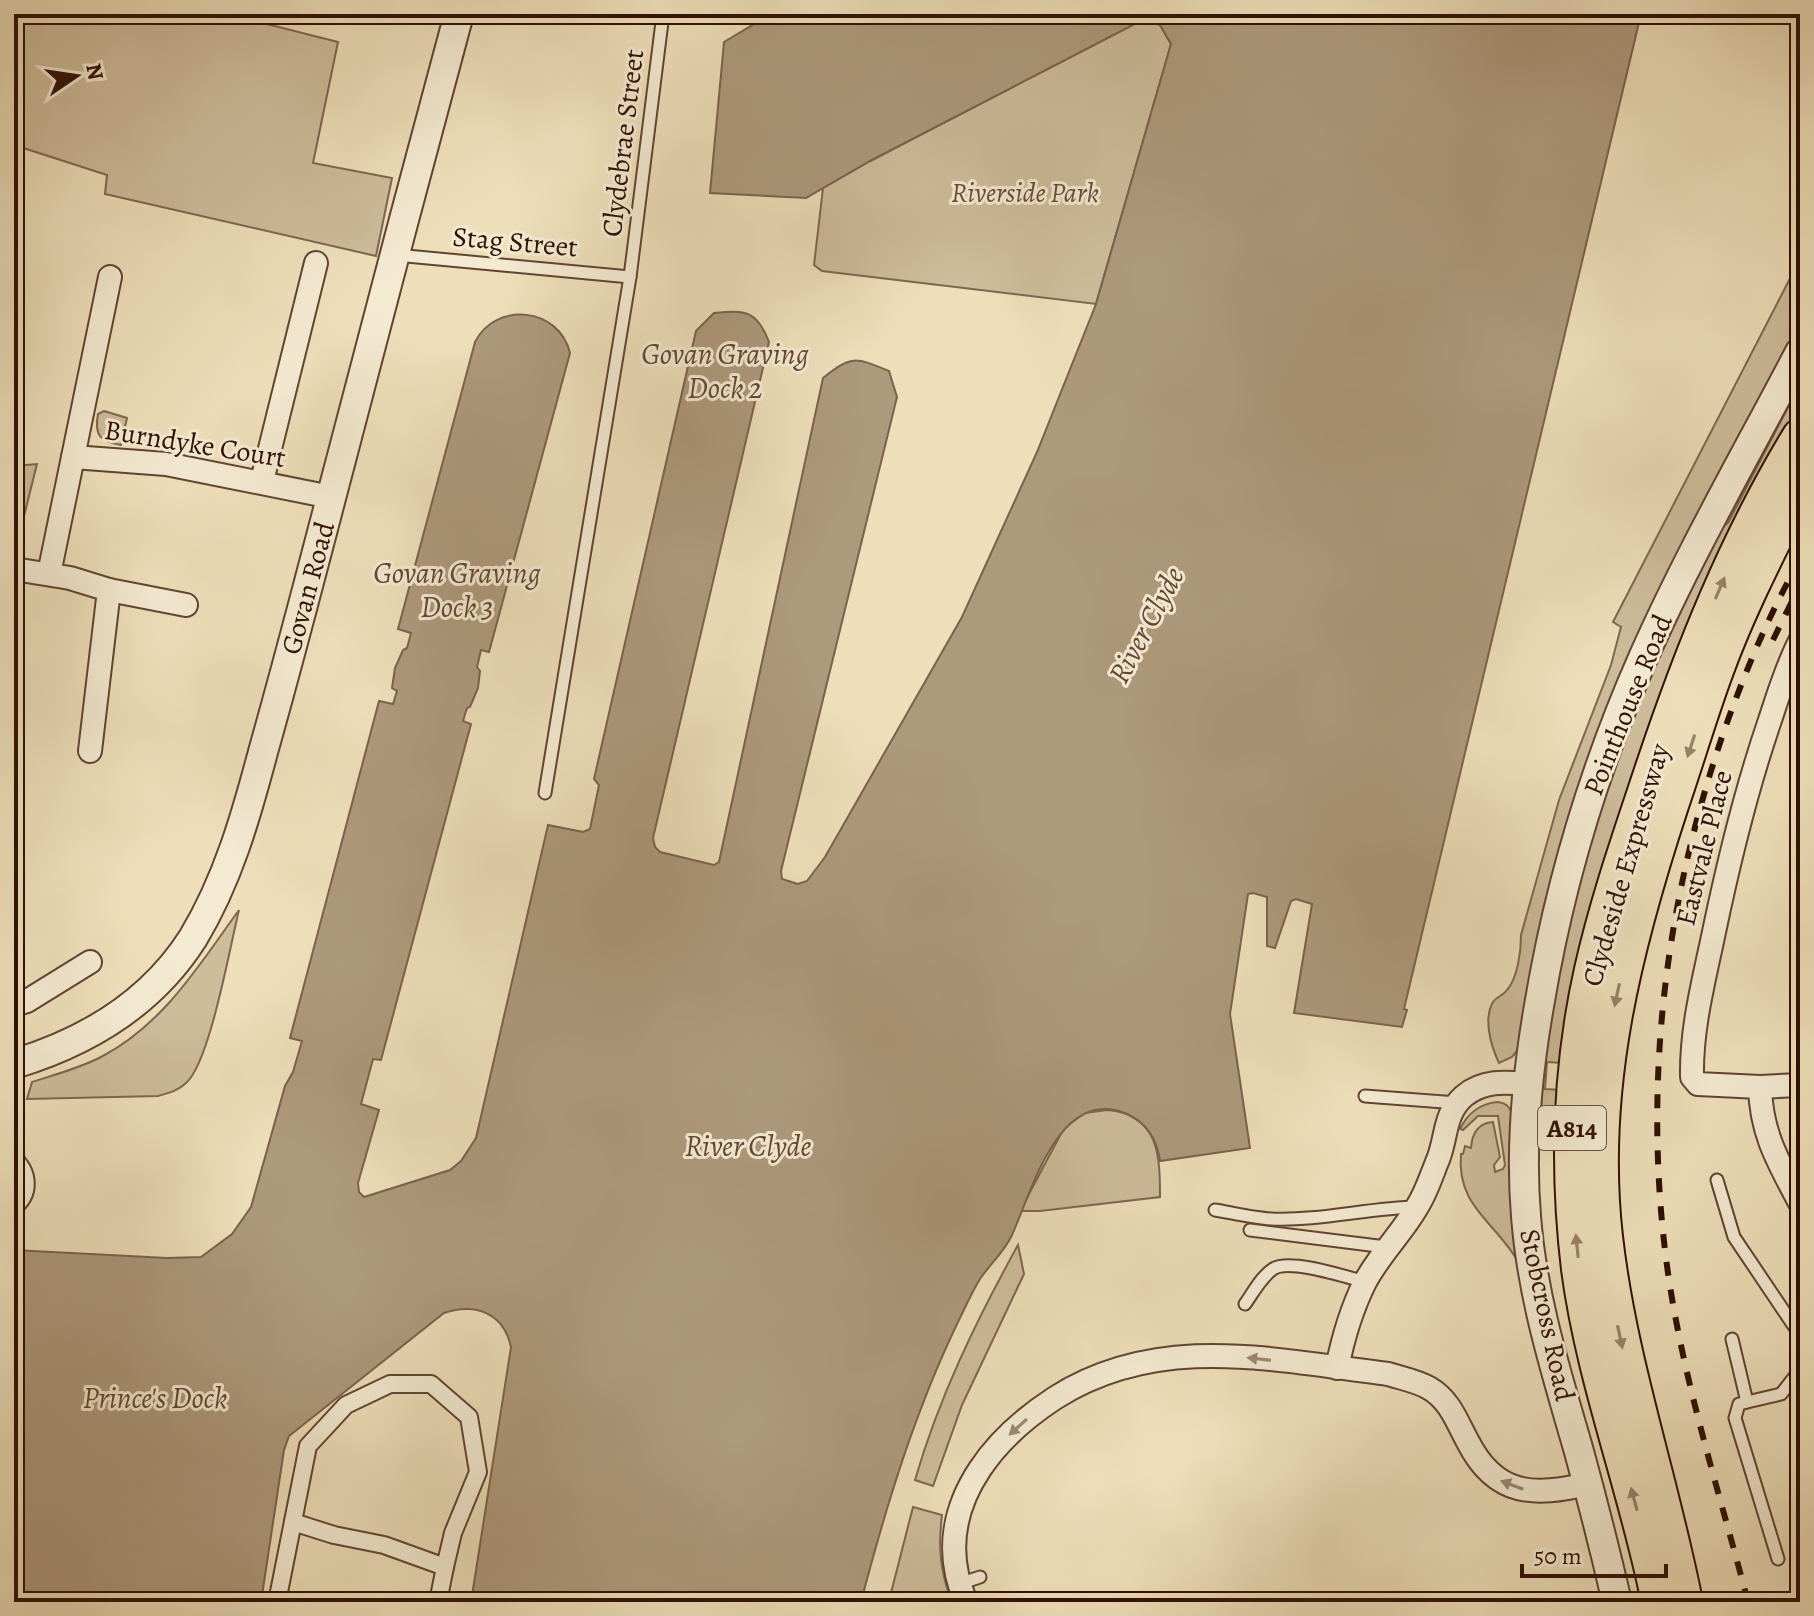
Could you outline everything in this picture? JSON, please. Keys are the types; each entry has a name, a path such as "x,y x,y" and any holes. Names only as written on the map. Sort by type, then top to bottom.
{"main road":[{"name":"Clydeside Expressway","path":"1659,1602 1595,1356 1583,1297 1572,1179 1575,1082 1591,971 1606,912 1668,722 1731,562 1800,436"},
{"name":"Clydeside Expressway","path":"1685,1602 1612,1299 1601,1187 1604,1081 1612,1020 1626,954 1663,829 1715,672 1759,569 1800,487"}],"street":[{"name":"Govan Road","path":"14,1064 80,1040 140,1000 191,940 212,903 247,812 459,14"},
{"path":"262,481 316,263"},
{"path":"73,457 110,277"},
{"name":"Pointhouse Road","path":"1528,1084 1556,917 1584,815 1618,718 1676,589 1800,352"},
{"name":"Burndyke Court","path":"49,574 73,457 166,464 331,497"},
{"path":"14,569 186,605"},
{"path":"90,751 109,590"},
{"name":"Eastvale Place","path":"1760,1087 1698,1084 1692,1077 1697,1015 1730,854 1749,782 1790,660 1800,641"},
{"path":"14,1005 27,1001 90,962"},
{"path":"1337,1368 1345,1328 1365,1282 1386,1247 1418,1207 1441,1154 1444,1130 1457,1103 1473,1090 1493,1082 1528,1084"},
{"name":"Stobcross Road","path":"1528,1084 1524,1178 1534,1280 1547,1341 1588,1484 1617,1602"},
{"path":"1800,1085 1760,1087 1761,1111 1767,1136 1800,1203"},
{"path":"968,1588 953,1547 958,1512 972,1480 1003,1440 1029,1417 1070,1389 1120,1367 1172,1356 1226,1356 1388,1374 1431,1389 1456,1415 1468,1443 1489,1474 1505,1485 1542,1491 1588,1484"},
{"path":"277,1602 308,1446 346,1405 390,1384 431,1384 469,1417 478,1472 453,1533 438,1602"},
{"path":"293,1522 334,1535 384,1545 445,1567"}],"lane":[{"name":"Clydebrae Street","path":"545,793 630,277 663,14"},
{"name":"Stag Street","path":"396,255 630,277"},
{"path":"1365,1096 1457,1103"},
{"path":"14,1139 16,1157 25,1166 29,1187 26,1197 14,1210"},
{"path":"1717,1180 1734,1237 1800,1335"},
{"path":"1215,1210 1270,1219 1418,1207"},
{"path":"1250,1230 1386,1247"},
{"path":"1245,1304 1268,1273 1280,1266 1336,1274 1365,1282"},
{"path":"1732,1339 1747,1402"},
{"path":"1778,1559 1735,1418 1739,1404 1781,1394 1800,1370"}],"green space":[{"path":"14,14 227,14 338,42 313,163 392,178 376,256 105,194 107,175 14,145"},
{"name":"Riverside Park","path":"1146,18 1160,25 1171,44 1096,304 822,271 814,265 823,188"},
{"path":"1800,259 1800,330 1650,619 1521,1046 1512,1057 1499,1063 1489,1032 1490,1009 1511,985 1516,971 1521,935 1559,800 1611,665 1621,627 1613,622"},
{"path":"1800,384 1800,411 1782,445 1564,1063 1547,1062 1545,1089 1562,1090 1558,1128 1543,1127 1538,1121 1555,980 1598,811 1643,687 1720,528 1728,523"},
{"path":"104,411 127,418 121,445 108,442 98,432 98,414"},
{"path":"37,464 15,552 14,552 14,466"},
{"path":"239,910 211,1029 195,1071 186,1083 158,1096 27,1099 32,1082 93,1061 144,1028 179,992"},
{"path":"1497,1102 1508,1106 1513,1117 1520,1265 1472,1202 1461,1173 1461,1154 1465,1146 1471,1148 1476,1130 1493,1122 1500,1157 1494,1165 1495,1172 1503,1169 1498,1116 1478,1116 1463,1130 1460,1129 1475,1110"},
{"path":"1107,1110 1124,1113 1147,1128 1157,1153 1160,1197 1020,1211 1064,1128 1085,1113"},
{"path":"1018,1245 1024,1274 962,1405 933,1486 915,1480 935,1419 960,1360"},
{"path":"913,1507 942,1515 941,1559 952,1602 913,1602 891,1593"}],"water":[{"name":"River Clyde","path":"771,14 1641,14 1402,1027 1294,1013 1312,904 1296,899 1291,901 1275,948 1267,946 1267,897 1248,894 1230,1014 1250,1148 1160,1161 1154,1139 1140,1122 1127,1114 1103,1109 1083,1114 1066,1128 1039,1170 1009,1241 974,1289 928,1390 903,1459 861,1602 471,1602 511,1347 502,1326 494,1318 477,1310 466,1309 444,1313 289,1436 284,1450 261,1602 14,1602 14,1250 201,1257 232,1234 251,1207 285,1086 293,1072 302,1041 290,1038 379,701 393,704 397,691 392,688 395,668 403,650 407,648 411,633 398,629 475,342 485,329 511,315 541,318 564,338 570,353 489,652 481,650 477,667 480,671 478,688 463,721 471,724 381,1060 373,1059 361,1104 379,1110 358,1183 359,1192 364,1197 450,1170 461,1161 476,1138 548,825 583,832 590,829 599,785 594,779 696,331 714,313 749,314 760,324 769,342 653,838 655,847 660,852 714,865 719,862 823,378 841,365 861,361 889,371 897,397 781,871 782,879 798,884 807,881 825,857 962,617 1037,452 1096,304 1171,44 1160,25 1146,18 870,161 806,198 710,193 724,42"}],"railway":[{"path":"1748,1602 1693,1397 1675,1315 1660,1204 1658,1067 1673,931 1703,797 1749,665 1800,560"},
{"path":"1773,640 1800,585"}],"water label":[{"name":"Govan Graving Dock 2","path":"725,371"},
{"name":"Govan Graving Dock 3","path":"457,590"},
{"name":"Prince's Dock","path":"155,1398"}]}
